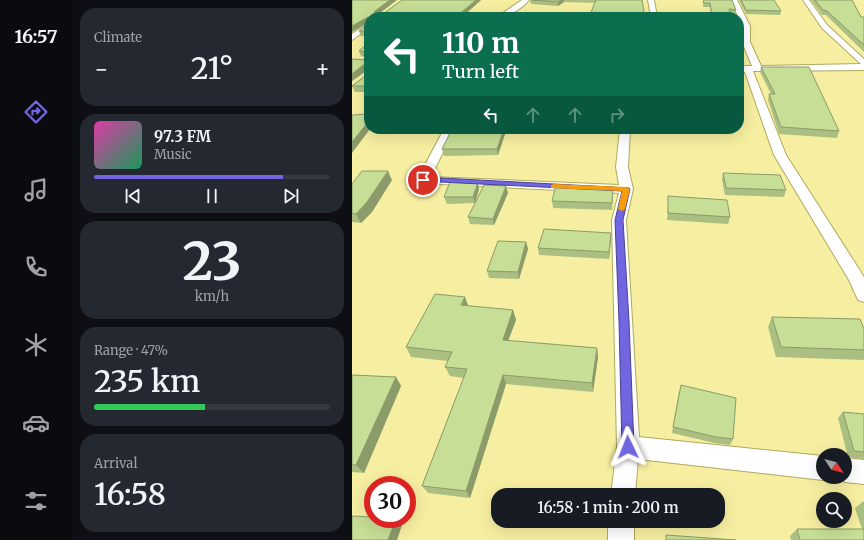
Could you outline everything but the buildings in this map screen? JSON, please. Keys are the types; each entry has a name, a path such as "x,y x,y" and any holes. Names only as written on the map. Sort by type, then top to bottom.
{"street":[{"path":"508,12 526,0"},
{"path":"651,0 653,12"},
{"path":"734,0 740,12"},
{"path":"806,0 811,10 837,40 864,63"},
{"path":"744,22 746,26 748,68 780,155 860,279 864,296"},
{"path":"352,28 364,26"},
{"path":"352,38 364,28"},
{"path":"748,68 864,67"},
{"path":"446,134 423,180 626,189"},
{"path":"624,488 628,447 619,220 626,189 622,167 625,134"},
{"path":"628,447 816,467"},
{"path":"852,471 864,472"},
{"path":"621,528 621,540"}],"slow traffic":[{"path":"554,186 626,189 622,209"}],"route":[{"path":"423,180 626,189 619,220 628,447"}]}
